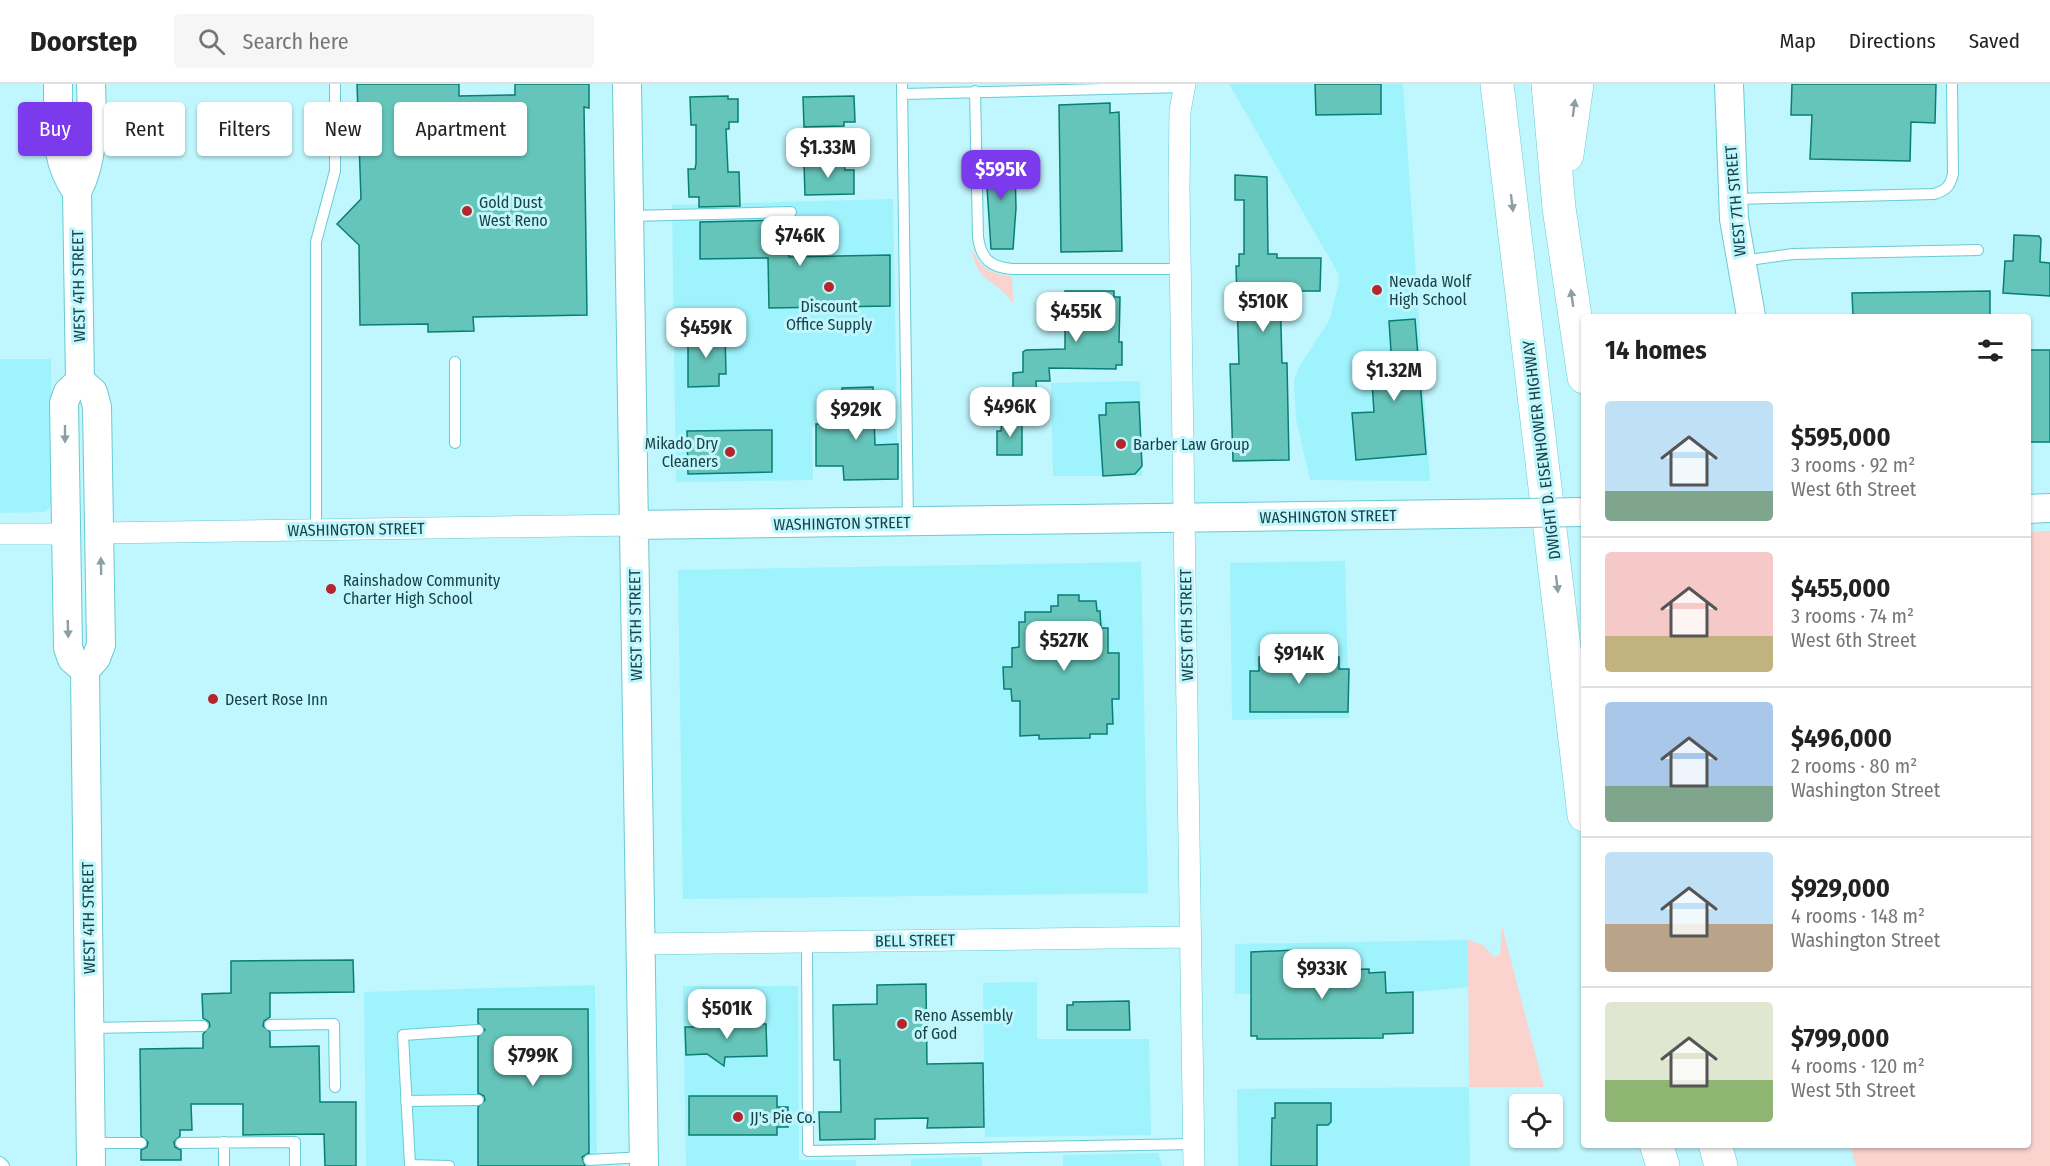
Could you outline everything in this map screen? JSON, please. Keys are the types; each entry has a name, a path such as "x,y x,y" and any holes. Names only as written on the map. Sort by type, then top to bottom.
{"highway":[{"path":"1480,84 1505,145"},
{"name":"DWIGHT D. EISENHOWER HIGHWAY","path":"1497,84 1581,790"},
{"path":"1548,84 1559,208 1581,357"},
{"path":"1559,208 1577,84"},
{"path":"1657,1148 1663,1166"},
{"path":"1716,1148 1721,1166"}],"street":[{"name":"WEST 4TH STREET","path":"58,84 59,154 64,174 76,192"},
{"name":"WEST 4TH STREET","path":"80,381 76,192 85,175 92,151 91,84"},
{"name":"WEST 5TH STREET","path":"627,84 644,1161"},
{"name":"WEST 7TH STREET","path":"1729,84 1732,199 1740,261 1751,314"},
{"name":"WEST 6TH STREET","path":"1184,86 1179,129 1180,269 1194,1166"},
{"path":"80,381 93,392 97,407 100,533 102,645 96,658 85,670 72,659 68,648 64,403 68,392 80,381"},
{"path":"2031,509 2050,508"},
{"name":"WASHINGTON STREET","path":"100,533 1581,512"},
{"path":"0,534 67,534"},
{"name":"WEST 4TH STREET","path":"85,670 91,1155"},
{"name":"BELL STREET","path":"640,944 1190,937"}],"lane":[{"path":"316,530 316,242 335,171 335,84"},
{"path":"1732,199 1934,194 1944,191 1950,186 1953,174 1952,84"},
{"path":"908,522 902,89 975,91 1184,86"},
{"path":"975,91 978,237 980,250 986,261 998,268 1012,269 1180,269"},
{"path":"629,216 791,212"},
{"path":"1740,261 1793,254 1978,250"},
{"path":"455,362 455,443"},
{"path":"807,941 808,1151 1194,1144"},
{"path":"270,1025 334,1024 335,1087"},
{"path":"89,1028 203,1026"},
{"path":"449,1166 410,1165 403,1035 478,1030"},
{"path":"406,1101 478,1100"},
{"path":"224,1142 224,1166"},
{"path":"180,1143 295,1142 295,1166"},
{"path":"91,1155 141,1143"},
{"path":"589,1160 644,1161"},
{"path":"0,1162 4,1166"}],"shaded area":[{"name":"Nevada Wolf High School","path":"1229,84 1403,84 1430,481 1310,480 1296,419 1294,380 1299,367 1330,319 1339,282 1338,273"},
{"path":"893,199 898,479 844,480 842,420 820,421 812,427 813,480 676,482 672,205"},
{"path":"972,247 978,260 986,269 997,274 1012,276 1013,304 977,268"},
{"path":"0,359 51,359 53,499 49,509 44,512 0,513"},
{"path":"1140,381 1142,476 1053,476 1051,383"},
{"path":"2050,531 2050,1166 1856,1166 1851,1148 2031,1148 2031,532"},
{"path":"1345,561 1349,718 1232,720 1230,563"},
{"path":"1141,562 1148,893 683,899 678,570"},
{"path":"1502,926 1544,1087 1469,1087 1468,940 1483,945 1494,957 1500,955"},
{"path":"1468,940 1469,987 1413,992 1235,994 1235,944"},
{"path":"1037,982 1037,1039 1149,1039 1151,1135 985,1137 983,983"},
{"path":"595,985 597,1166 366,1166 364,992"},
{"path":"683,986 798,986 799,1160 856,1160 856,1166 686,1166"},
{"path":"1469,1087 1470,1166 1238,1166 1237,1089"},
{"path":"1158,1153 1162,1166 1063,1166 1063,1155"},
{"path":"982,1157 982,1166 911,1166 911,1159"}],"building":[{"name":"Gold Dust West Reno","path":"357,84 459,84 459,96 515,95 515,84 589,84 589,108 584,107 587,315 473,317 474,331 428,332 428,324 360,325 359,245 337,224 361,199 360,156 382,156 382,102 358,102"},
{"path":"1315,84 1381,84 1381,114 1316,115"},
{"path":"1792,84 1936,84 1935,123 1911,122 1910,161 1810,159 1812,115 1791,115"},
{"path":"728,96 728,99 738,99 738,122 729,122 729,129 726,129 728,172 739,172 740,206 699,207 699,197 689,197 688,169 695,169 696,164 696,125 691,125 690,97"},
{"path":"854,96 855,122 844,122 844,126 804,127 803,97"},
{"path":"1110,103 1110,113 1119,112 1122,251 1061,252 1059,105"},
{"path":"1011,155 1012,169 1015,169 1016,208 1013,249 991,249 985,156"},
{"path":"844,163 845,170 854,170 854,194 805,195 804,164"},
{"path":"1235,175 1267,177 1268,254 1277,254 1277,258 1321,258 1320,291 1280,291 1282,363 1287,363 1289,460 1233,461 1230,364 1239,364 1236,266 1239,266 1239,254 1244,254 1244,200 1235,200"},
{"name":"Discount Office Supply","path":"788,220 789,257 890,255 890,306 769,308 768,258 700,259 700,222"},
{"path":"2014,235 2039,236 2041,239 2040,262 2050,263 2050,296 2003,293 2005,261 2013,261"},
{"path":"1065,291 1114,291 1114,297 1120,297 1119,342 1122,342 1122,365 1116,365 1116,369 1049,368 1050,381 1036,381 1037,403 1013,404 1013,373 1023,372 1023,352 1065,349"},
{"path":"1990,291 1990,314 1853,314 1852,293"},
{"path":"1415,319 1426,454 1356,460 1352,413 1374,412 1371,367 1392,366 1389,321"},
{"path":"725,333 726,374 719,374 719,386 688,387 688,334"},
{"path":"2031,350 2050,350 2050,442 2031,442"},
{"path":"873,387 875,445 898,444 898,479 844,480 843,466 816,466 816,424 843,424 842,388"},
{"name":"Barber Law Group","path":"1139,402 1142,466 1135,474 1103,476 1099,415 1106,415 1106,403"},
{"path":"1002,420 1022,420 1022,455 997,455 997,431 1001,431"},
{"name":"Mikado Dry Cleaners","path":"772,430 772,472 688,474 687,431"},
{"path":"1058,595 1079,595 1079,601 1096,601 1097,611 1100,611 1101,628 1108,628 1108,653 1119,653 1119,699 1112,699 1113,724 1107,724 1107,734 1090,734 1090,738 1039,739 1039,735 1020,736 1020,701 1012,701 1011,689 1004,689 1003,667 1012,667 1012,648 1019,647 1019,622 1025,622 1025,612 1051,612 1051,606 1058,606"},
{"path":"1259,657 1339,657 1339,669 1349,669 1348,712 1250,712 1250,671 1259,671"},
{"path":"1295,950 1322,954 1323,970 1369,969 1369,973 1385,972 1386,993 1413,992 1413,1033 1383,1034 1383,1038 1257,1039 1257,1036 1251,1036 1251,952"},
{"path":"353,960 354,992 270,993 270,1017 264,1021 263,1026 270,1032 270,1047 319,1046 320,1102 356,1102 356,1166 325,1166 324,1134 243,1135 243,1104 191,1104 192,1130 180,1130 180,1136 174,1142 175,1147 181,1150 181,1160 141,1160 141,1150 147,1147 148,1142 141,1136 140,1049 203,1048 203,1034 210,1026 209,1022 203,1018 202,994 231,993 231,961"},
{"name":"Reno Assembly of God","path":"926,984 927,1064 983,1063 984,1127 927,1128 928,1118 875,1119 875,1139 820,1140 819,1112 841,1112 840,1060 834,1060 833,1005 877,1004 877,985"},
{"path":"1129,1001 1130,1030 1067,1030 1067,1005 1073,1005 1073,1002"},
{"path":"478,1009 588,1009 589,1153 582,1157 585,1166 478,1166 478,1107 485,1100 484,1096 478,1093 478,1037 485,1030 478,1023"},
{"path":"718,1020 744,1020 744,1024 766,1024 767,1056 725,1057 724,1066 707,1054 686,1055 685,1027 706,1027"},
{"name":"JJ's Pie Co.","path":"689,1096 777,1096 777,1107 788,1107 788,1127 777,1127 777,1135 689,1135"},
{"path":"1275,1103 1331,1103 1331,1122 1328,1125 1317,1125 1317,1166 1271,1166 1272,1118 1275,1118"}],"place":[{"name":"Gold Dust West Reno","path":"467,211"},
{"name":"Discount Office Supply","path":"829,287"},
{"name":"Nevada Wolf High School","path":"1377,290"},
{"name":"Barber Law Group","path":"1121,444"},
{"name":"Mikado Dry Cleaners","path":"730,452"},
{"name":"Rainshadow Community Charter High School","path":"331,589"},
{"name":"Desert Rose Inn","path":"213,699"},
{"name":"Reno Assembly of God","path":"902,1024"},
{"name":"JJ's Pie Co.","path":"738,1117"}]}
